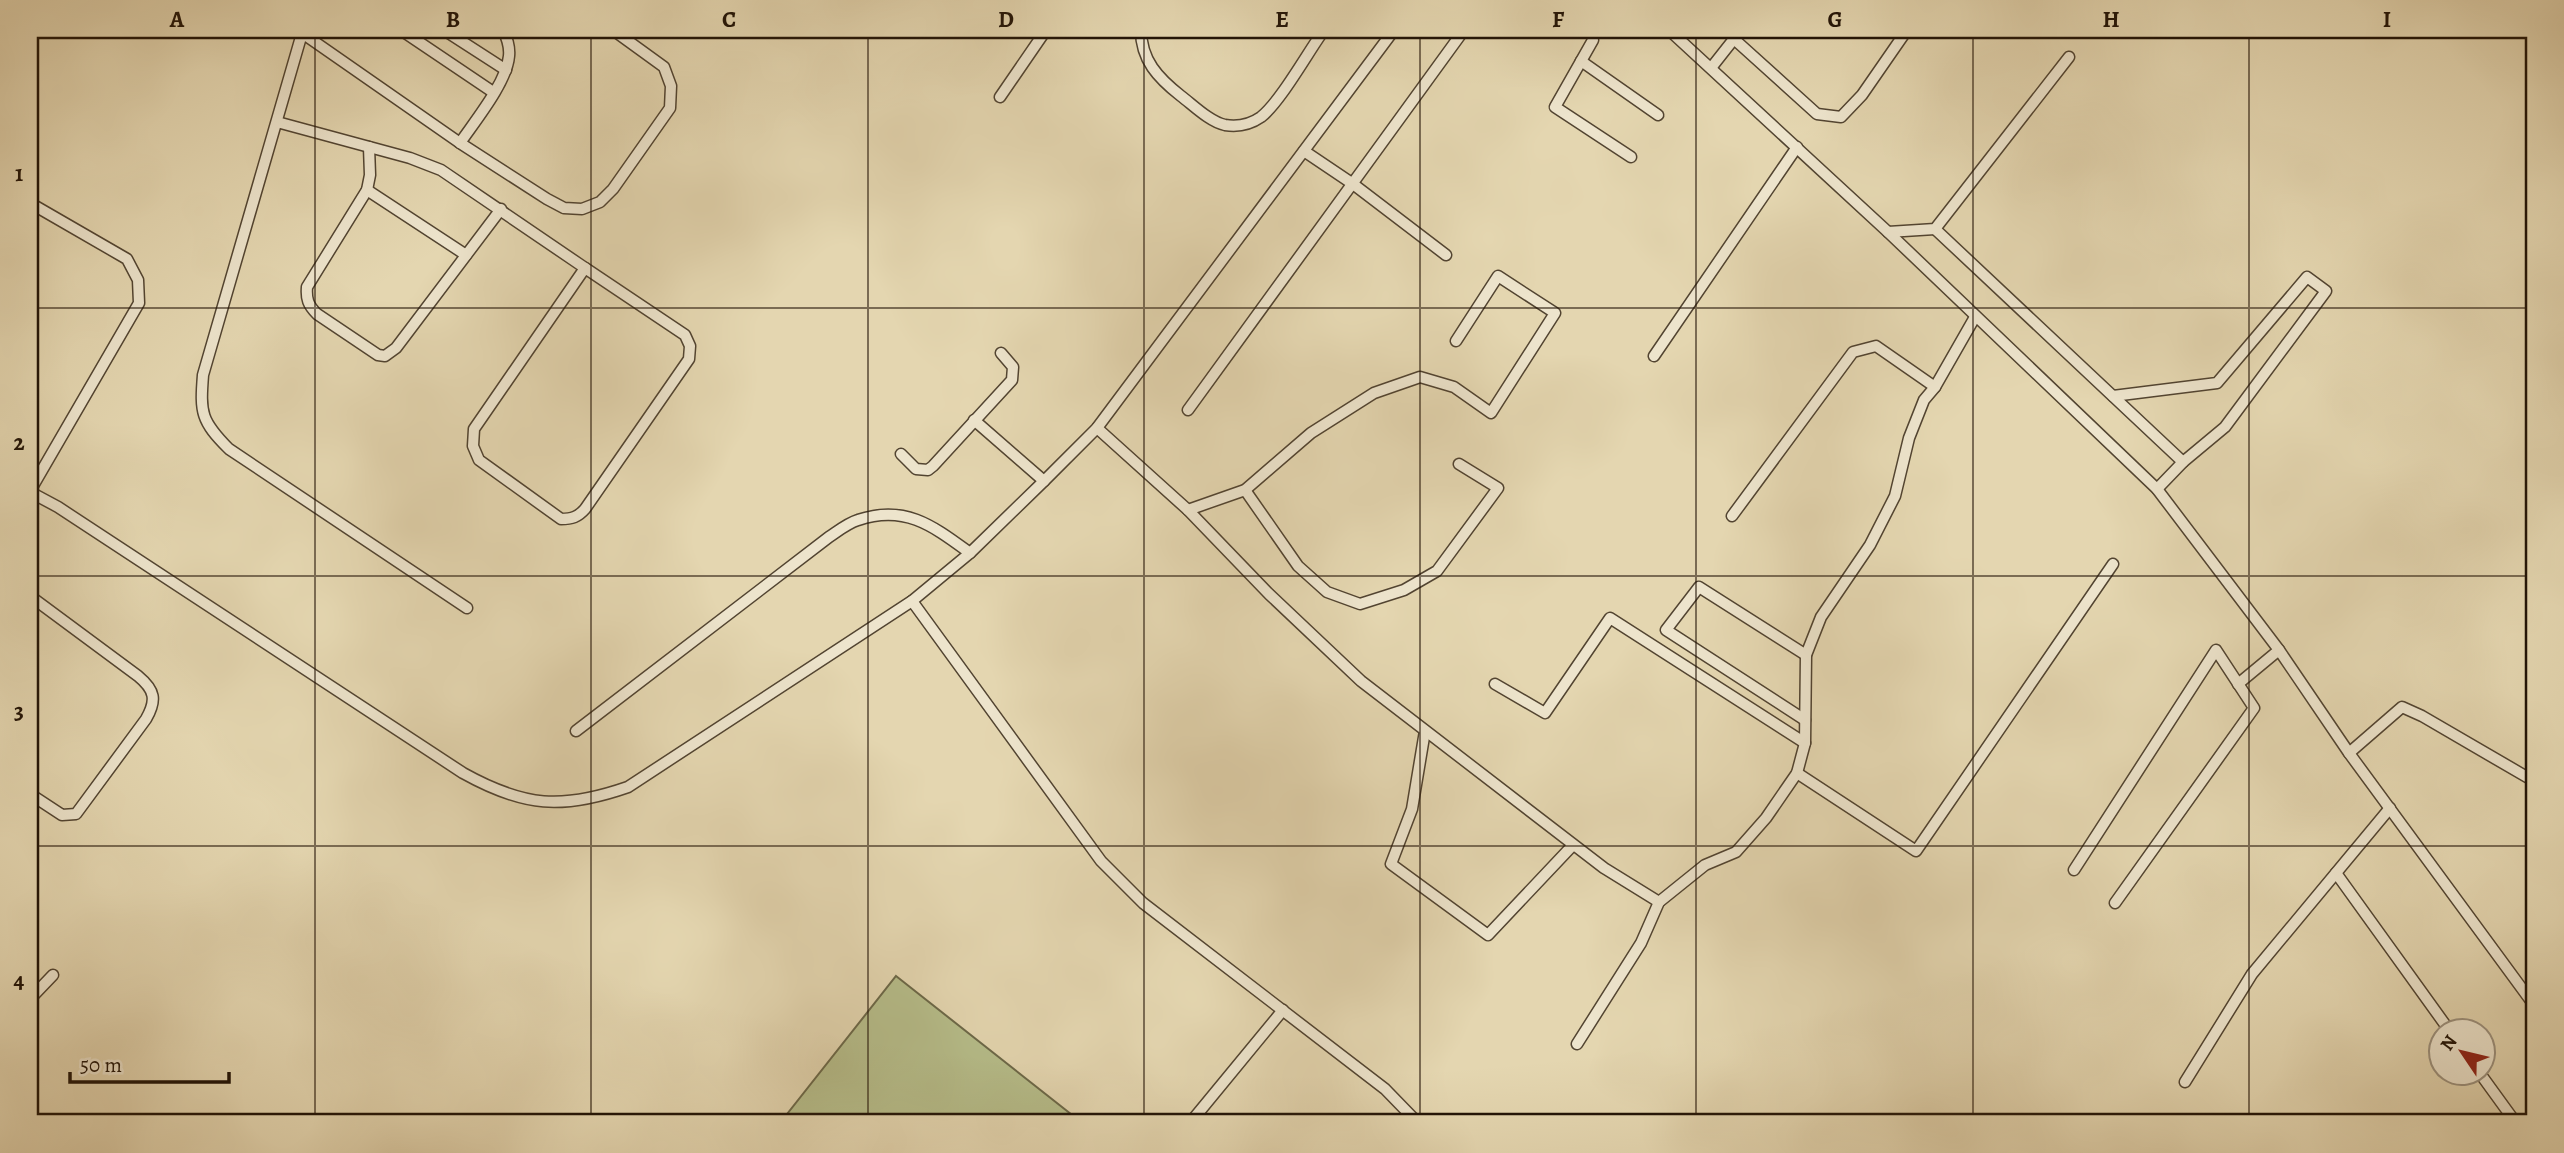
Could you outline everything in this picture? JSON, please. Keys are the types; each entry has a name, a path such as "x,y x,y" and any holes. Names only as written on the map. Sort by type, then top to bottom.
{"lane":[{"path":"401,30 493,92"},
{"path":"444,30 506,70"},
{"path":"460,143 506,70 510,55 508,40 503,30"},
{"path":"467,608 229,449 211,430 200,407 203,375 303,31 460,143 564,208 582,209 600,202 613,189 670,108 671,86 664,66 613,30"},
{"path":"1000,97 1046,30"},
{"path":"1141,30 1145,55 1153,70 1165,83 1223,125 1242,126 1260,117 1273,103 1324,30"},
{"path":"30,203 127,259 138,280 139,303 30,491 70,514 463,773 493,790 526,800 561,803 595,799 628,787 912,601 970,553 1097,428 1394,30"},
{"path":"1188,410 1464,30"},
{"path":"1591,30 1593,40 1555,107 1631,157"},
{"path":"1669,30 1888,232 2157,489 2279,650 2349,753 2534,1005"},
{"path":"1711,68 1741,30"},
{"path":"1734,39 1817,114 1841,117 1862,95 1907,30"},
{"path":"1935,229 2069,57"},
{"path":"1581,61 1658,115"},
{"path":"277,122 441,170 685,335 690,346 689,359 585,509 579,516 561,519 479,460 473,446 474,429 585,268"},
{"path":"369,147 370,175 366,190 307,287 306,297 309,307 317,314 372,352 385,356 391,353 501,209"},
{"path":"1654,356 1797,147"},
{"path":"1304,151 1353,184 1446,255"},
{"path":"366,190 466,255"},
{"path":"1888,232 1935,229 2183,462"},
{"path":"1188,510 1245,489 1311,433 1374,393 1420,377 1454,387 1491,413 1555,313 1498,276 1456,341"},
{"path":"2113,396 2217,383 2307,277 2326,291 2225,427 2183,462 2157,489"},
{"path":"1577,1044 1641,943 1659,902 1705,864 1736,852 1766,818 1797,773 1805,743 1807,655 1821,617 1870,545 1895,496 1909,438 1924,400 1935,387 1975,317"},
{"path":"1732,516 1853,352 1876,346 1935,387"},
{"path":"901,454 916,469 928,470 1012,380 1013,367 1001,352"},
{"path":"974,420 1044,481"},
{"path":"1097,428 1188,510 1269,594 1361,681 1604,869 1659,902"},
{"path":"1245,489 1298,566 1327,592 1360,604 1404,590 1437,571 1498,488 1459,464"},
{"path":"576,731 829,537 856,520 887,514 918,519 970,553"},
{"path":"1797,773 1916,851 2113,564"},
{"path":"1805,720 1666,630 1699,587 1807,655"},
{"path":"30,596 148,684 153,695 152,708 146,719 76,814 62,815 30,793"},
{"path":"912,601 1101,861 1143,903 1385,1089 1418,1123"},
{"path":"1495,684 1545,713 1609,618 1805,743"},
{"path":"2074,870 2216,650 2254,708 2115,904"},
{"path":"2238,684 2279,650"},
{"path":"2349,753 2402,707 2423,716 2533,783"},
{"path":"1425,731 1412,809 1391,864 1488,935 1573,845"},
{"path":"2185,1082 2252,974 2390,808"},
{"path":"2336,873 2438,1016"},
{"path":"30,999 53,975"},
{"path":"1190,1123 1283,1010"},
{"path":"2489,1086 2516,1123"}],"green space":[{"path":"896,976 1081,1122 780,1123"}]}
